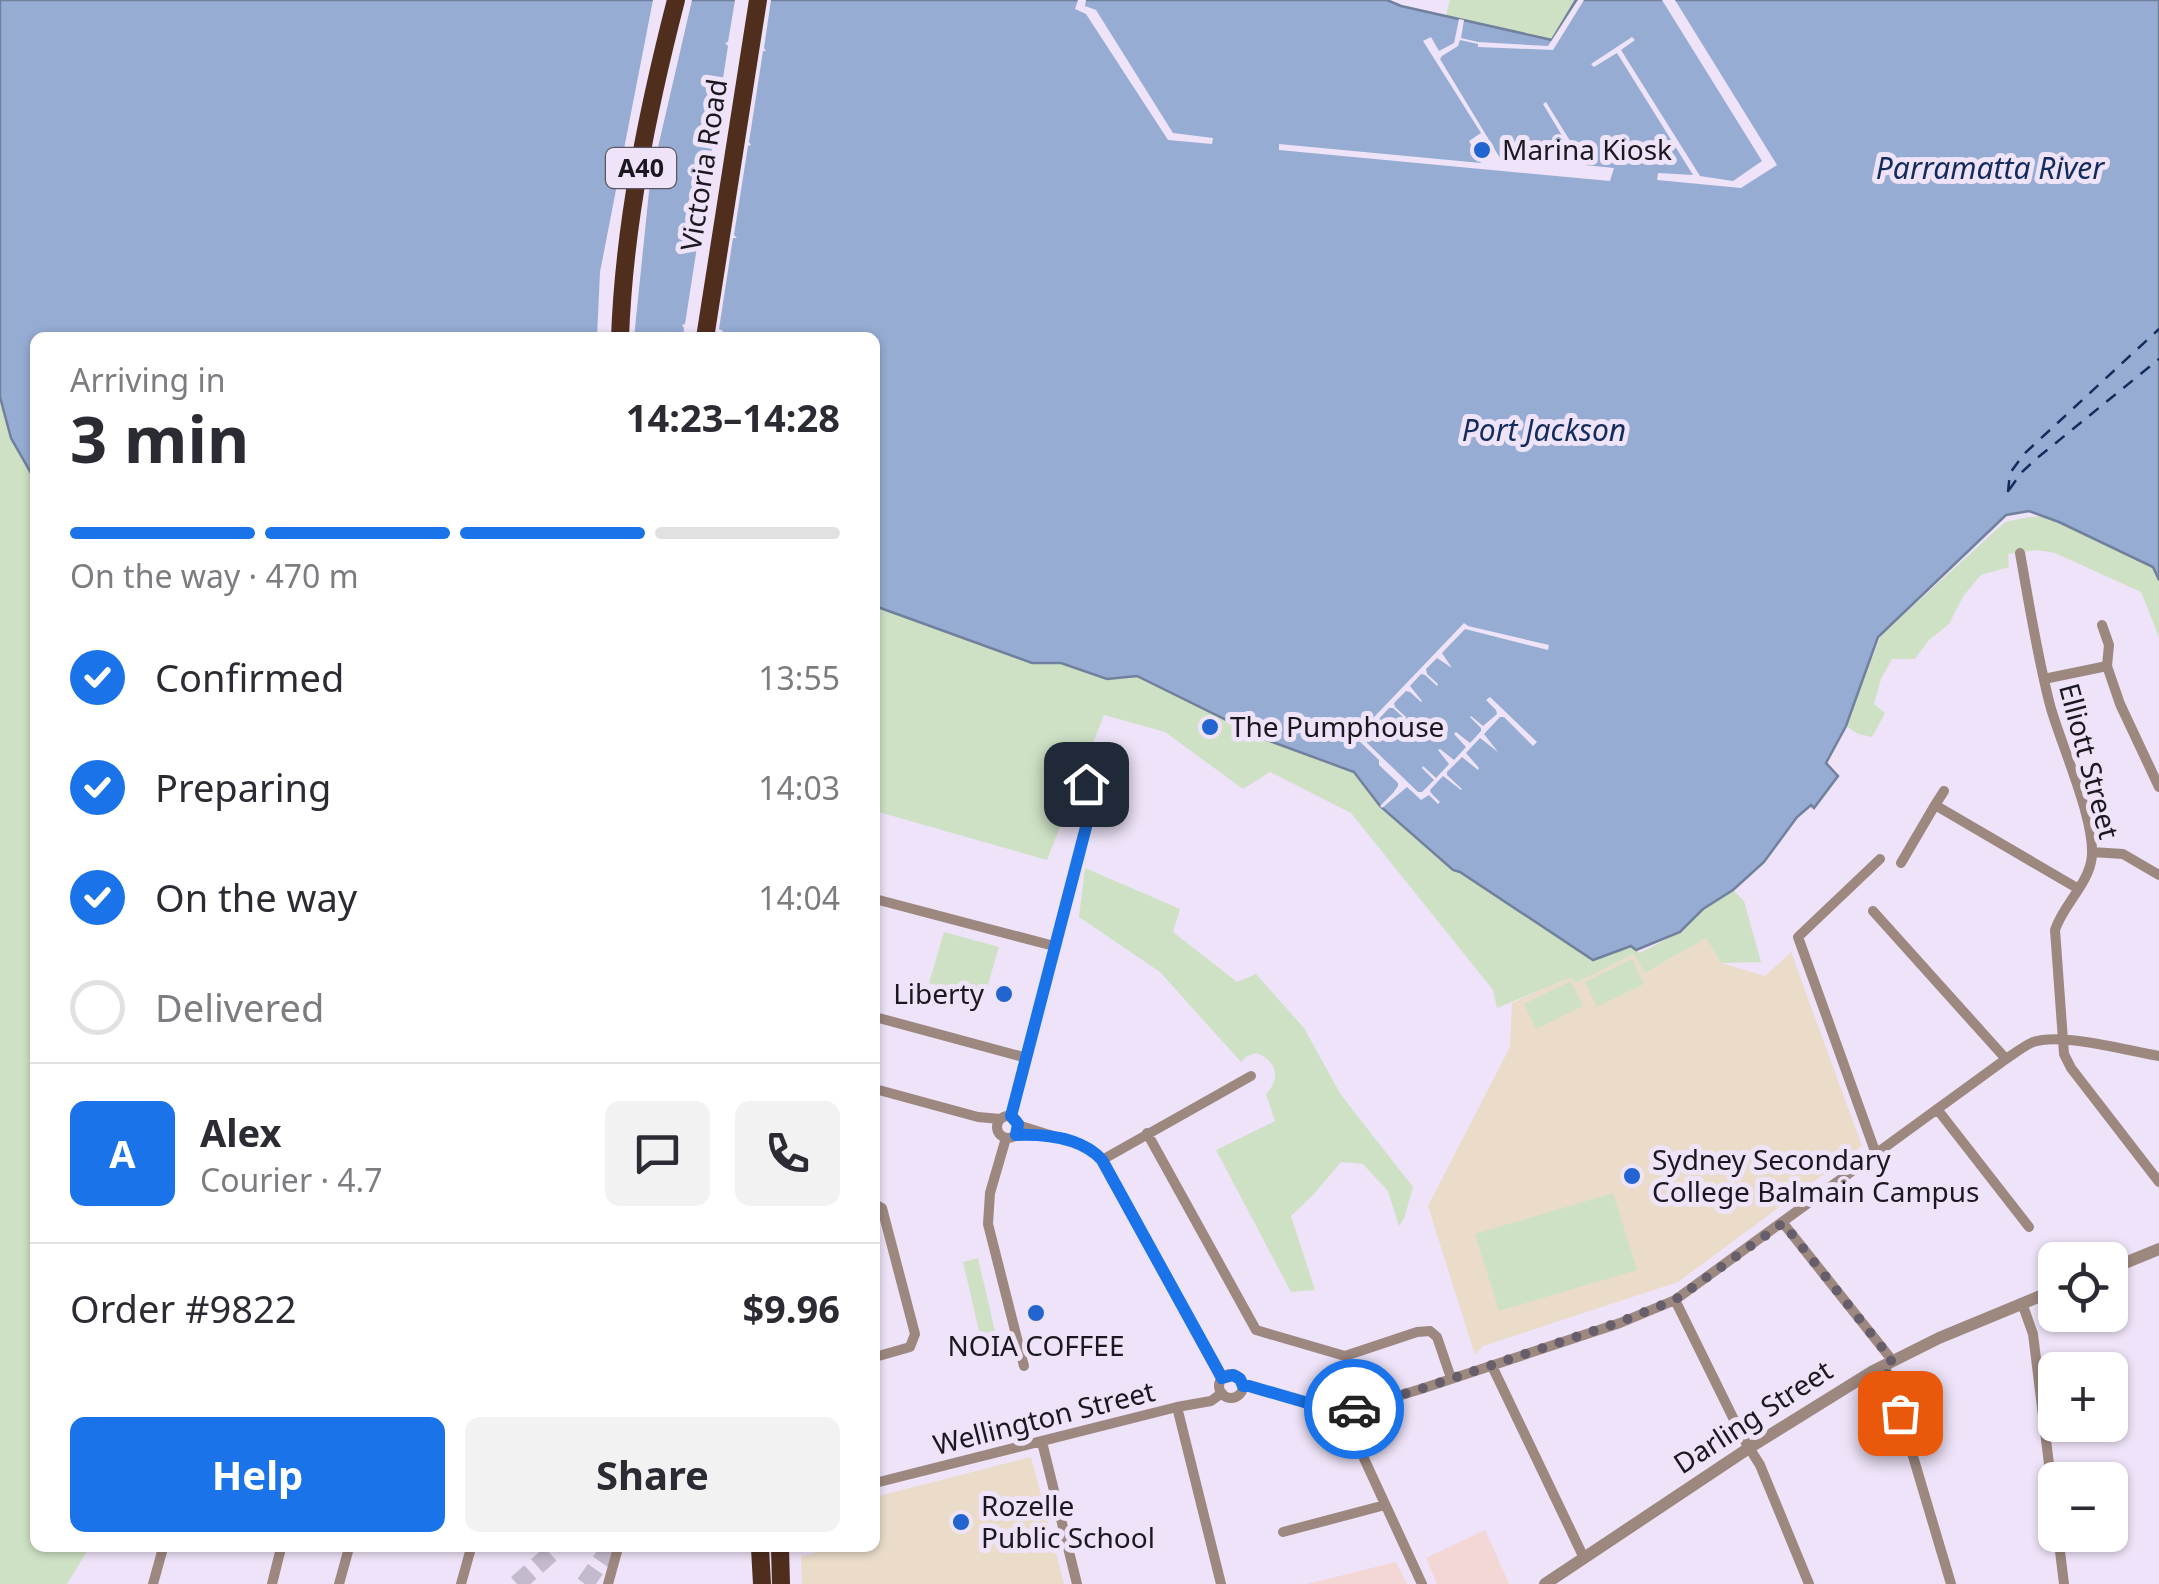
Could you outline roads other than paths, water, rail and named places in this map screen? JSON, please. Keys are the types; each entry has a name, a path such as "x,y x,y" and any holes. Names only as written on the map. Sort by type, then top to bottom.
{"highway":[{"name":"A40","path":"621,332 632,212 660,60 676,0"},
{"name":"Victoria Road","path":"706,332 758,0"},
{"path":"760,1552 762,1584"},
{"path":"780,1552 782,1584"}],"street":[{"name":"Elliott Street","path":"2020,553 2044,679 2080,794 2092,852 2088,870 2055,930 2064,1054 2159,1182"},
{"path":"2102,624 2109,645 2107,666 2120,704 2159,788"},
{"path":"2044,679 2107,666"},
{"path":"1024,1366 988,1224 990,1193 1086,827 1086,784"},
{"path":"1901,863 1944,791"},
{"path":"1936,805 2078,888"},
{"path":"2092,852 2123,854 2159,876"},
{"path":"1876,1154 1798,937 1880,858"},
{"path":"880,900 1054,946"},
{"path":"1873,911 2006,1059"},
{"path":"880,1018 1027,1058"},
{"path":"1243,1386 1342,1413 1620,1322 1675,1300 2006,1059 2039,1040 2062,1040 2159,1056"},
{"path":"1102,1160 1250,1076"},
{"path":"880,1091 1092,1150 1102,1160 1222,1378 1222,1393 1228,1398 1240,1393 1240,1379 1233,1375 1222,1378"},
{"path":"1938,1109 2028,1227"},
{"path":"1147,1134 1256,1330 1344,1356 1430,1330 1438,1337 1451,1378"},
{"path":"880,1207 915,1334 910,1347 880,1355"},
{"path":"1783,1223 1888,1362 1951,1584"},
{"path":"2128,1261 2159,1250"},
{"name":"Darling Street","path":"1544,1584 1749,1448 1888,1362 2038,1297"},
{"path":"1675,1300 1760,1465 1809,1584"},
{"path":"2022,1303 2033,1334 2049,1462"},
{"path":"1492,1366 1584,1558"},
{"name":"Wellington Street","path":"880,1482 1211,1401 1222,1393"},
{"path":"1177,1407 1222,1584"},
{"path":"1342,1413 1422,1584"},
{"path":"1042,1442 1078,1584"},
{"path":"1283,1532 1386,1505"},
{"path":"153,1584 162,1552"},
{"path":"272,1584 281,1552"},
{"path":"339,1584 348,1552"},
{"path":"461,1584 470,1552"},
{"path":"608,1584 617,1552"},
{"path":"2060,1552 2064,1584"}],"water":[{"name":"Port Jackson","path":"0,0 1387,0 1552,40 1576,0 2159,0 2159,580 2153,567 2059,522 2029,511 2006,515 1878,637 1846,726 1826,763 1838,776 1814,808 1811,805 1797,817 1764,862 1680,932 1636,950 1631,946 1593,960 1453,870 1380,806 1354,772 1267,740 1137,676 1107,679 1061,663 1032,663 880,608 880,332 30,332 30,471 11,438 0,397"}],"tunnel":[{"path":"517,1584 553,1552"},
{"path":"585,1584 607,1552"}],"place":[{"name":"Marina Kiosk","path":"1482,150"},
{"name":"The Pumphouse","path":"1210,727"},
{"name":"Liberty","path":"1004,994"},
{"name":"Sydney Secondary College Balmain Campus","path":"1632,1176"},
{"name":"NOIA COFFEE","path":"1036,1313"},
{"name":"Rozelle Public School","path":"961,1522"}],"water label":[{"name":"Parramatta River","path":"1990,169"}]}
